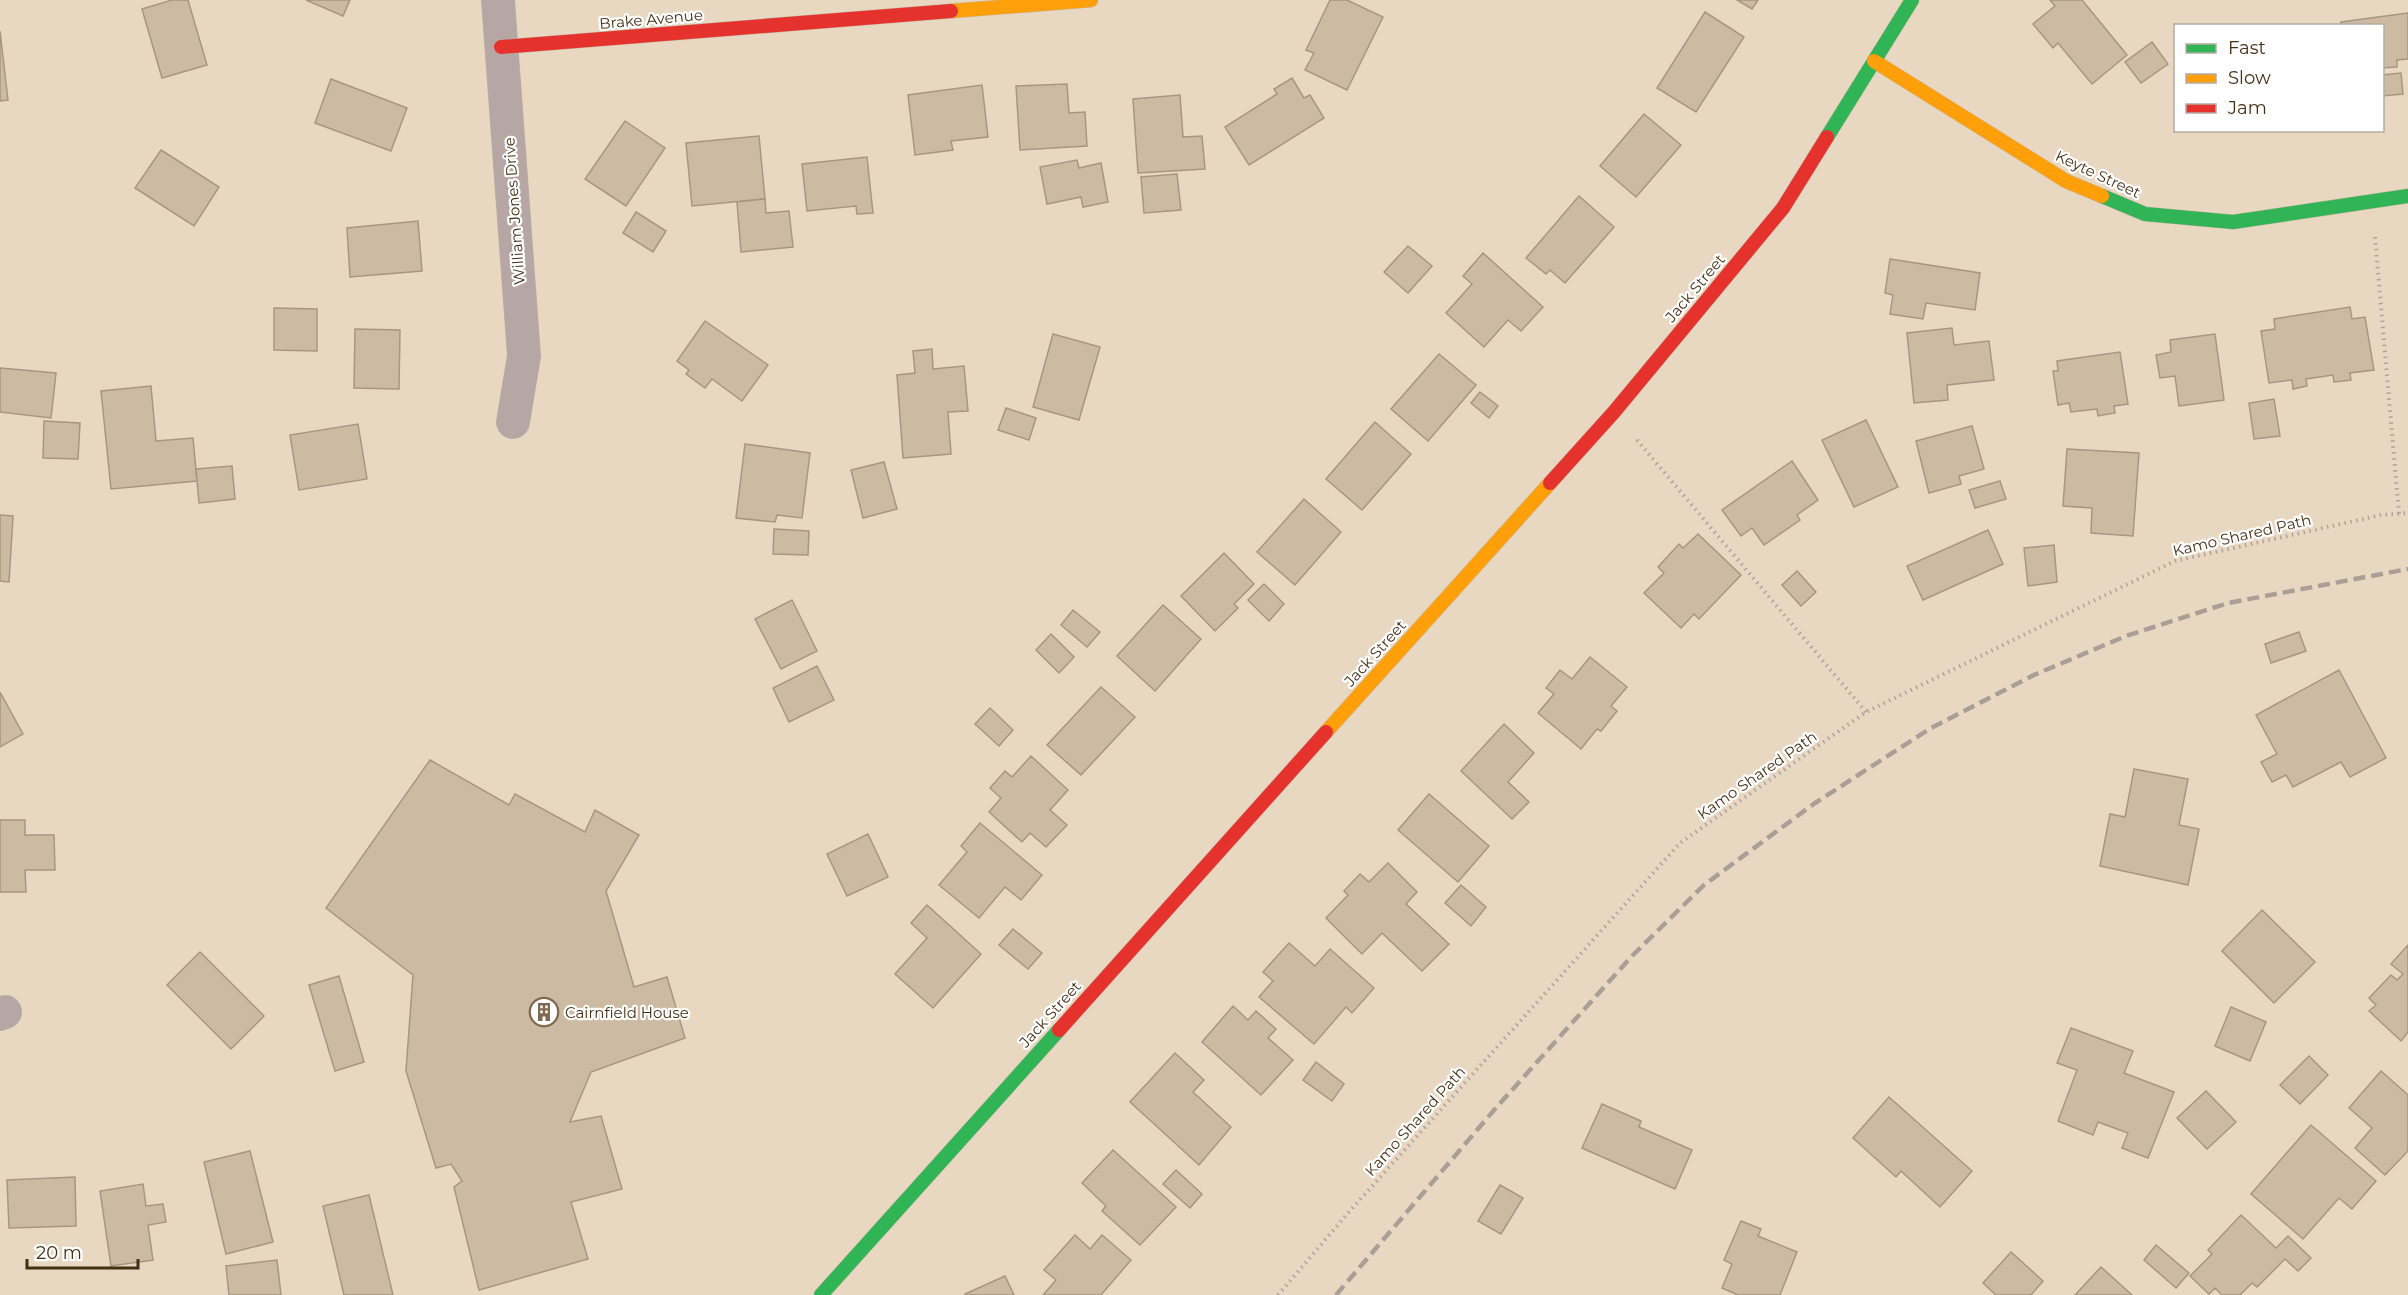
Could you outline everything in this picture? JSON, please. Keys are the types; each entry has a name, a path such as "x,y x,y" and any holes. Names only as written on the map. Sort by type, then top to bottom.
{"street":[{"name":"William Jones Drive","path":"498,0 524,356 513,422"},
{"name":"Brake Avenue","path":"501,47 1090,0"},
{"name":"Jack Street","path":"821,1295 1614,412 1783,208 1912,0"},
{"name":"Keyte Street","path":"1874,61 2066,181 2145,214 2233,222 2408,196"}],"path":[{"path":"2372,201 2399,514"},
{"path":"1614,412 1866,712"},
{"name":"Kamo Shared Path","path":"1278,1295 1349,1212 1680,843 1866,712 2175,561 2381,515 2408,513"}],"building":[{"path":"172,0 188,0 207,65 162,78 142,9"},
{"path":"306,0 350,0 343,16"},
{"path":"1330,0 1347,0 1383,17 1347,90 1305,70 1314,53 1306,50"},
{"path":"1737,0 1758,0 1752,9"},
{"path":"2050,0 2082,0 2127,55 2092,84 2058,43 2053,48 2033,24 2055,6"},
{"path":"1705,12 1744,37 1696,112 1657,88"},
{"path":"2408,13 2408,59 2397,60 2397,67 2384,68 2384,24 2340,24 2341,22"},
{"path":"0,31 8,100 0,101"},
{"path":"2152,42 2168,64 2141,83 2125,62"},
{"path":"2401,73 2403,94 2384,96 2384,75"},
{"path":"1292,78 1304,98 1310,95 1324,118 1249,165 1225,127 1277,94 1274,89"},
{"path":"331,79 407,108 391,151 315,123"},
{"path":"1067,84 1069,113 1085,112 1087,146 1020,150 1016,86"},
{"path":"982,85 988,137 951,141 953,150 915,155 908,95"},
{"path":"1180,95 1183,137 1202,136 1205,169 1138,173 1133,99"},
{"path":"1644,114 1681,145 1636,197 1600,166"},
{"path":"625,121 665,148 626,206 585,179"},
{"path":"759,136 765,199 692,206 686,143"},
{"path":"161,150 219,187 194,226 135,188"},
{"path":"867,157 873,213 857,214 856,206 807,211 802,164"},
{"path":"1077,160 1079,168 1101,163 1108,202 1083,207 1081,197 1047,204 1040,167"},
{"path":"1177,174 1181,210 1144,213 1141,177"},
{"path":"1579,196 1614,227 1565,283 1550,270 1546,274 1526,258"},
{"path":"765,199 766,213 789,211 793,247 741,252 737,202"},
{"path":"636,212 666,231 653,252 623,233"},
{"path":"418,221 422,271 350,277 347,228"},
{"path":"1408,246 1432,266 1408,293 1384,272"},
{"path":"1483,253 1543,307 1521,331 1508,320 1484,347 1446,313 1472,284 1463,276"},
{"path":"1890,259 1980,273 1975,310 1926,303 1923,319 1890,314 1893,295 1885,293"},
{"path":"2350,307 2352,319 2365,317 2374,370 2350,373 2351,380 2334,382 2333,375 2306,379 2307,386 2293,389 2292,380 2269,383 2261,331 2275,329 2274,319"},
{"path":"274,308 317,309 317,351 274,350"},
{"path":"705,321 768,365 742,401 712,379 705,388 686,374 689,370 677,361"},
{"path":"1952,328 1954,345 1989,341 1994,380 1947,385 1948,400 1914,403 1907,333"},
{"path":"355,329 400,330 399,389 354,388"},
{"path":"1053,334 1100,347 1079,420 1033,407"},
{"path":"2215,334 2224,400 2179,406 2175,376 2160,378 2156,355 2171,352 2170,340"},
{"path":"932,349 933,369 964,366 968,411 948,412 951,454 903,458 897,375 915,373 913,351"},
{"path":"2120,352 2128,404 2114,406 2115,413 2098,416 2097,409 2071,412 2069,403 2058,405 2053,371 2058,371 2057,361"},
{"path":"1439,354 1476,385 1428,441 1391,409"},
{"path":"0,368 56,373 51,418 0,412"},
{"path":"151,386 156,441 193,438 197,481 111,489 101,391"},
{"path":"1480,392 1498,406 1489,418 1471,403"},
{"path":"2274,399 2280,436 2254,439 2249,403"},
{"path":"1006,408 1036,418 1029,440 998,430"},
{"path":"1866,420 1898,487 1854,507 1822,440"},
{"path":"44,421 80,423 78,459 43,458"},
{"path":"1375,422 1411,454 1362,510 1326,479"},
{"path":"358,424 367,479 299,490 290,435"},
{"path":"1972,426 1984,469 1959,476 1961,484 1929,493 1916,441"},
{"path":"745,444 810,453 802,518 777,515 775,522 736,518"},
{"path":"2067,449 2139,453 2133,536 2091,533 2092,508 2063,506"},
{"path":"1792,461 1818,500 1797,515 1800,520 1764,545 1752,528 1741,536 1722,510"},
{"path":"884,462 897,509 863,518 851,470"},
{"path":"232,466 235,499 199,503 196,469"},
{"path":"2000,481 2006,499 1975,508 1969,490"},
{"path":"1304,499 1341,532 1295,585 1257,552"},
{"path":"0,515 13,516 9,582 0,581"},
{"path":"774,529 809,531 808,555 773,554"},
{"path":"1988,530 2003,564 1923,600 1907,566"},
{"path":"1698,534 1741,575 1699,619 1694,614 1681,628 1644,593 1664,573 1658,567 1679,544 1683,548"},
{"path":"2054,545 2057,582 2028,586 2024,548"},
{"path":"1224,553 1254,584 1234,604 1238,608 1215,631 1181,596"},
{"path":"1797,571 1816,592 1801,606 1782,585"},
{"path":"1264,584 1284,604 1269,621 1248,600"},
{"path":"792,600 817,651 781,669 755,619"},
{"path":"1163,605 1201,639 1155,691 1117,656"},
{"path":"1073,610 1100,632 1087,647 1061,625"},
{"path":"2299,632 2306,651 2271,663 2265,644"},
{"path":"1051,634 1074,657 1059,673 1036,650"},
{"path":"1590,657 1627,687 1611,706 1617,711 1601,731 1597,729 1581,749 1538,713 1554,694 1546,688 1560,670 1572,679"},
{"path":"817,666 834,700 789,722 773,688"},
{"path":"2339,670 2386,758 2350,777 2341,762 2293,787 2286,775 2272,782 2261,762 2277,754 2256,715"},
{"path":"1101,687 1135,717 1081,775 1047,745"},
{"path":"0,692 23,734 0,747"},
{"path":"990,708 1013,730 999,746 975,724"},
{"path":"1504,724 1534,753 1508,782 1529,802 1512,819 1461,771"},
{"path":"1031,756 1068,790 1050,810 1067,825 1046,847 1030,833 1022,842 989,812 1001,798 990,788 1005,771 1012,777"},
{"name":"Cairnfield House","path":"430,760 509,805 515,794 585,832 595,810 639,835 606,891 634,987 667,977 685,1038 591,1072 570,1122 601,1116 622,1189 571,1202 588,1259 479,1290 454,1187 462,1181 451,1164 436,1168 406,1071 413,975 326,908"},
{"path":"2134,769 2188,779 2179,825 2199,829 2188,885 2100,866 2110,814 2125,817"},
{"path":"1429,794 1489,846 1458,882 1398,830"},
{"path":"0,820 25,820 25,835 54,835 55,870 25,870 26,892 0,892"},
{"path":"980,823 1042,875 1021,900 1005,887 979,918 939,885 967,852 961,846"},
{"path":"868,834 888,877 847,896 827,854"},
{"path":"1388,863 1417,892 1406,904 1449,944 1422,971 1382,933 1362,954 1326,918 1348,895 1344,891 1360,874 1369,882"},
{"path":"1461,885 1486,907 1471,926 1445,903"},
{"path":"927,905 981,954 933,1008 895,974 927,938 911,923"},
{"path":"2262,910 2315,962 2274,1003 2222,951"},
{"path":"1013,929 1042,953 1028,969 999,945"},
{"path":"1289,943 1315,966 1330,949 1374,988 1352,1013 1346,1007 1314,1044 1259,997 1273,981 1263,972"},
{"path":"2408,945 2408,1032 2401,1041 2369,1011 2376,1005 2369,998 2391,975 2397,980 2403,974 2391,964"},
{"path":"200,952 264,1016 231,1049 167,985"},
{"path":"339,976 364,1062 335,1071 309,985"},
{"path":"1233,1006 1248,1020 1256,1011 1276,1029 1268,1038 1293,1060 1261,1095 1202,1042"},
{"path":"2231,1007 2266,1022 2250,1061 2215,1046"},
{"path":"2071,1028 2133,1051 2124,1073 2174,1092 2148,1158 2122,1148 2128,1133 2098,1122 2093,1135 2058,1121 2077,1070 2057,1063"},
{"path":"1175,1053 1204,1080 1193,1092 1231,1127 1199,1165 1130,1102"},
{"path":"2309,1056 2328,1075 2300,1104 2280,1085"},
{"path":"1316,1062 1344,1084 1332,1101 1303,1080"},
{"path":"2381,1071 2408,1095 2408,1151 2385,1175 2355,1148 2372,1128 2349,1108"},
{"path":"2206,1091 2236,1122 2207,1149 2177,1118"},
{"path":"1889,1097 1972,1171 1940,1207 1901,1171 1896,1177 1853,1138"},
{"path":"1602,1104 1641,1121 1639,1127 1692,1150 1675,1189 1582,1148"},
{"path":"2311,1125 2376,1181 2352,1209 2339,1198 2303,1239 2251,1194"},
{"path":"1113,1150 1176,1207 1140,1245 1102,1211 1106,1206 1082,1183"},
{"path":"250,1151 273,1242 226,1254 204,1162"},
{"path":"1176,1170 1202,1194 1190,1208 1163,1184"},
{"path":"75,1177 76,1226 9,1228 7,1180"},
{"path":"143,1184 146,1206 163,1204 166,1222 148,1225 153,1260 111,1266 100,1191"},
{"path":"1500,1185 1523,1198 1501,1234 1478,1221"},
{"path":"369,1195 393,1295 344,1295 323,1206"},
{"path":"2241,1215 2276,1248 2288,1236 2311,1258 2298,1271 2285,1259 2257,1287 2252,1283 2240,1295 2222,1295 2215,1288 2209,1294 2190,1276 2212,1254 2208,1250"},
{"path":"1741,1221 1761,1229 1758,1236 1797,1252 1780,1295 1738,1295 1722,1288 1732,1264 1724,1260"},
{"path":"1075,1235 1090,1249 1102,1235 1131,1260 1101,1295 1043,1295 1056,1280 1044,1270"},
{"path":"2156,1245 2189,1273 2176,1288 2144,1260"},
{"path":"2011,1252 2043,1281 2031,1295 1996,1295 1983,1283"},
{"path":"277,1260 281,1295 229,1295 226,1266"},
{"path":"2101,1267 2132,1295 2075,1295"},
{"path":"1005,1276 1014,1295 965,1294"}],"railway":[{"path":"1336,1295 1495,1109 1632,956 1704,885 1815,803 1931,728 2034,675 2126,636 2228,603 2408,569"}],"traffic: fast":[{"path":"1827,137 1912,0"},
{"path":"2102,196 2145,214 2233,222 2408,196"},
{"path":"821,1295 1059,1030"}],"traffic: slow":[{"path":"951,11 1091,0"},
{"path":"1874,61 2066,181 2102,196"},
{"path":"1326,732 1550,483"}],"traffic: jam":[{"path":"501,47 951,11"},
{"path":"1550,483 1614,412 1783,208 1827,137"},
{"path":"1059,1030 1326,732"}],"place":[{"name":"Cairnfield House","path":"544,1012"}]}
